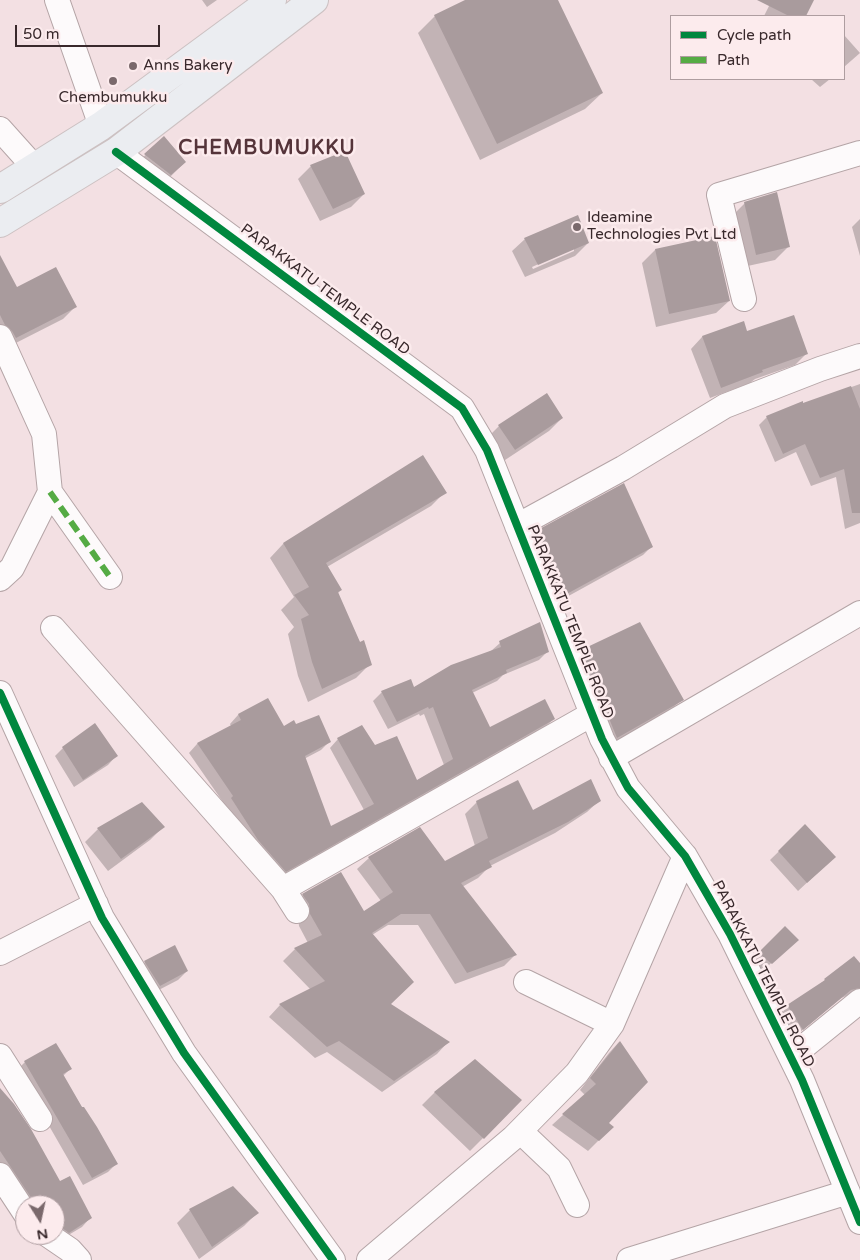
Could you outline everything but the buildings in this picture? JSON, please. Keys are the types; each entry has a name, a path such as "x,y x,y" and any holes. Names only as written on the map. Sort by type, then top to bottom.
{"main road":[{"path":"0,189 101,126 272,0"},
{"path":"0,223 116,152 314,0"}],"street":[{"path":"57,0 101,126"},
{"path":"0,129 35,168"},
{"name":"PARAKKATU TEMPLE ROAD","path":"116,152 462,408 487,450 611,758 628,788 685,856 730,934 802,1080 860,1222"},
{"path":"744,299 719,195 860,153"},
{"path":"0,337 44,434 50,492 110,577"},
{"path":"517,526 623,468 725,406 820,369 860,356"},
{"path":"0,579 12,568 50,492"},
{"path":"611,758 860,614"},
{"path":"53,628 283,889 298,911"},
{"path":"0,693 102,918 184,1053 333,1260"},
{"path":"283,889 592,714"},
{"path":"369,1260 520,1130 577,1074 612,1024 685,856"},
{"path":"0,953 96,904"},
{"path":"526,982 612,1024"},
{"path":"791,1057 860,1001"},
{"path":"0,1056 40,1119"},
{"path":"520,1130 559,1168 577,1204"},
{"path":"0,1175 15,1198"},
{"path":"629,1260 848,1192"},
{"path":"63,1245 79,1260"}],"marked path":[{"path":"50,492 110,577"}],"cycle path":[{"path":"116,152 462,408 487,450 602,739 628,788 685,856 730,934 802,1080 860,1222"},
{"path":"0,693 102,918 184,1053 333,1260"}],"place":[{"name":"Anns Bakery","path":"133,66"},
{"name":"Chembumukku","path":"113,81"},
{"name":"Ideamine Technologies Pvt Ltd","path":"577,227"}],"district":[{"name":"CHEMBUMUKKU","path":"267,149"}]}
